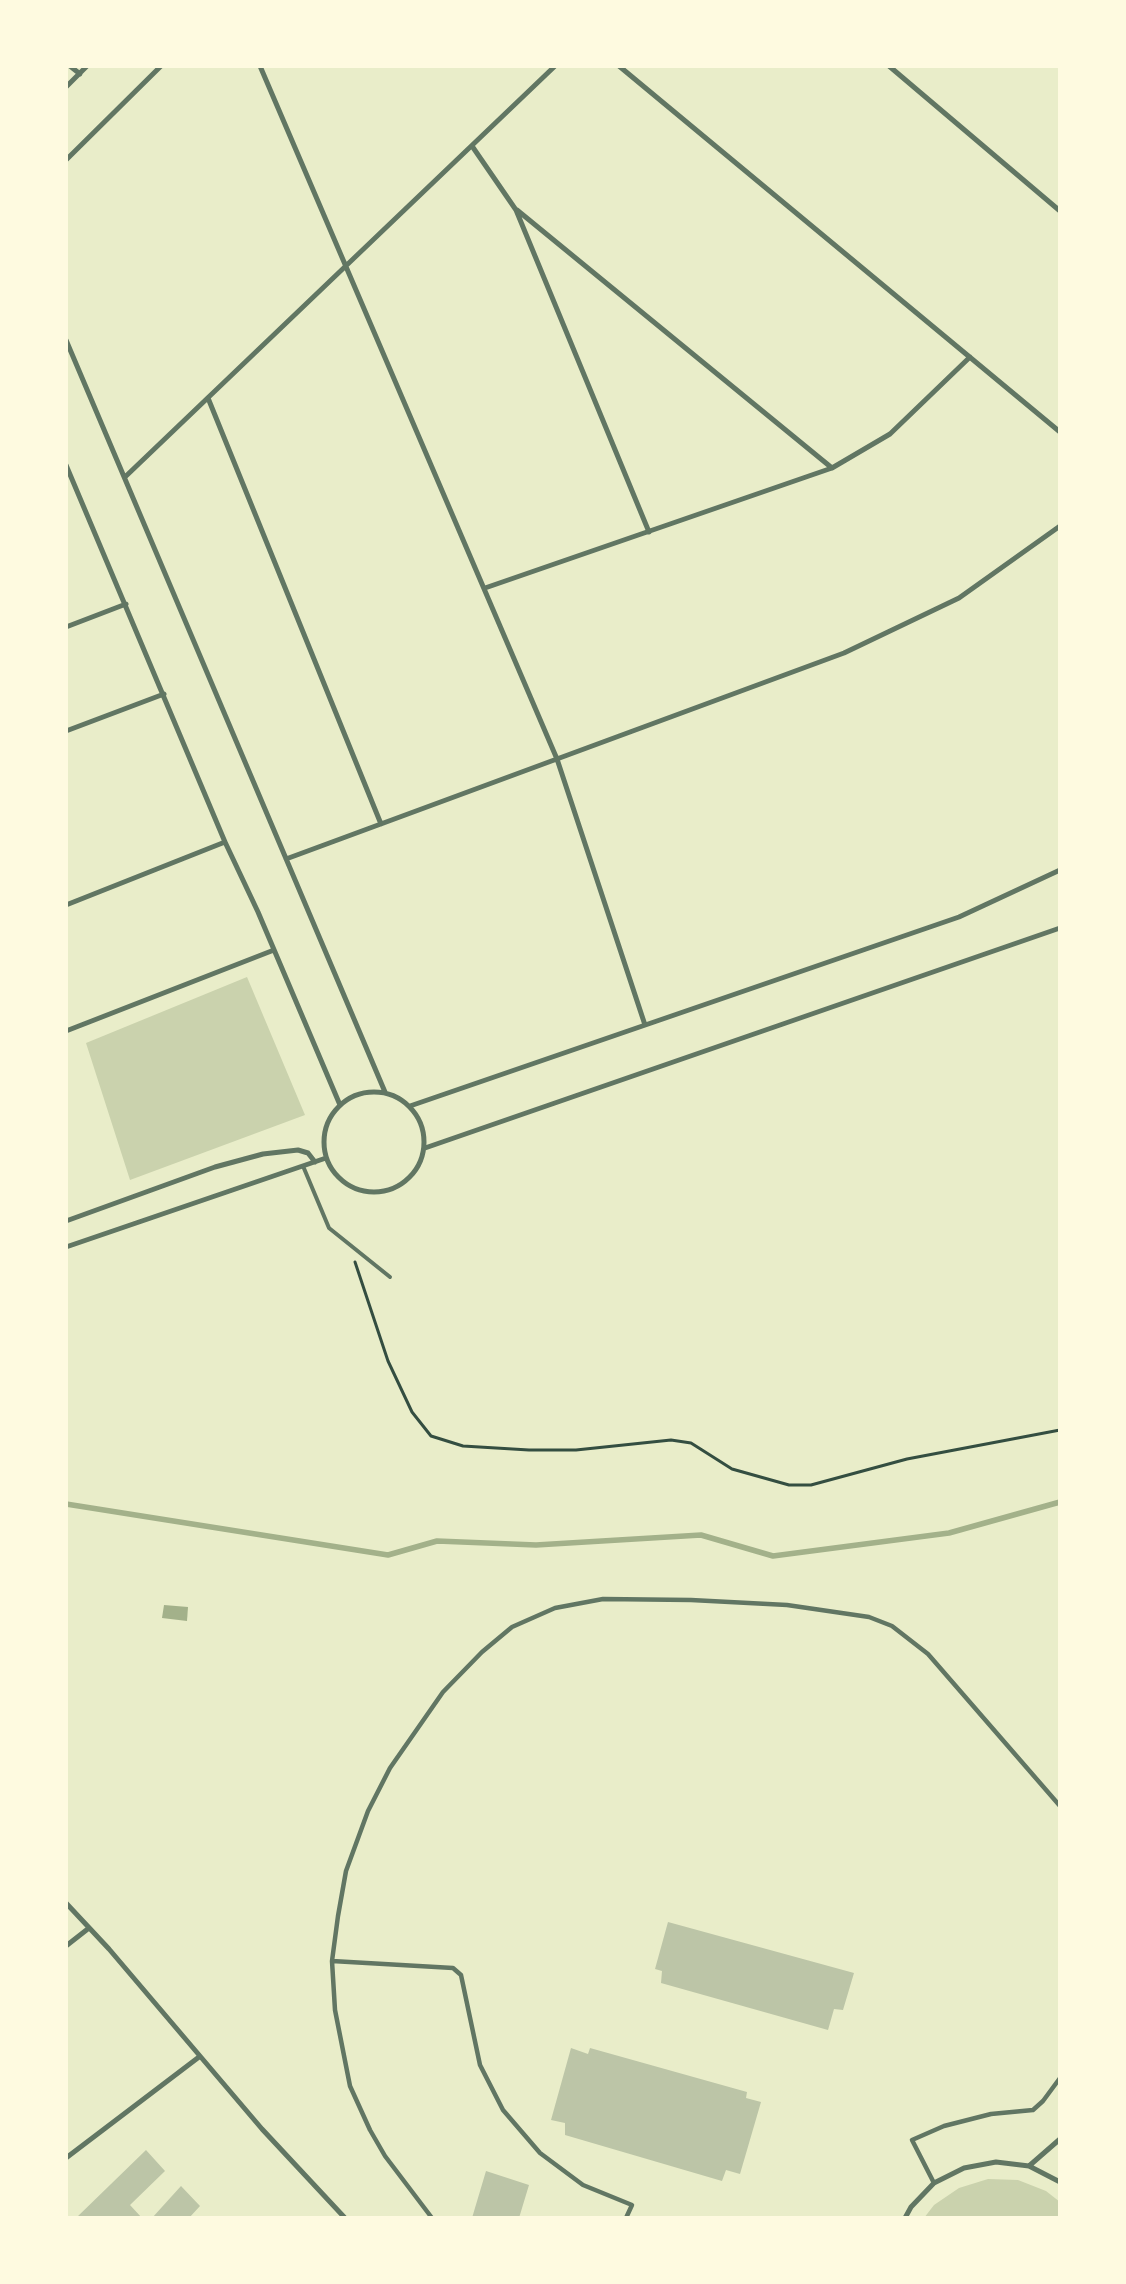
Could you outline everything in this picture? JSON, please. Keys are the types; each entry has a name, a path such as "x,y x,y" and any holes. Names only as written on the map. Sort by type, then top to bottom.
{"street":[{"path":"70,66 80,74"},
{"path":"66,87 88,66"},
{"path":"66,160 161,66"},
{"path":"260,66 347,265 557,759 645,1025"},
{"path":"125,477 555,66"},
{"path":"619,66 1060,432"},
{"path":"889,66 1060,211"},
{"path":"472,146 516,210 649,532"},
{"path":"516,210 832,468"},
{"path":"66,340 385,1092"},
{"path":"485,588 832,468 890,434 970,357"},
{"path":"208,398 381,824"},
{"path":"66,465 225,842 274,950 340,1105"},
{"path":"286,859 844,653 959,598 1060,526"},
{"path":"66,627 126,604"},
{"path":"66,730 164,694"},
{"path":"66,905 225,842"},
{"path":"410,1106 959,917 1060,870"},
{"path":"425,1148 1060,928"},
{"path":"66,1031 274,950"},
{"path":"385,1092 398,1097 410,1106 419,1118 424,1133 425,1148 421,1163 413,1176 401,1186 387,1192 372,1193 357,1190 344,1183 333,1172 326,1158 324,1144 325,1129 331,1116 340,1105 361,1093 385,1092"},
{"path":"66,1221 215,1167 263,1154 298,1150 308,1153 315,1162"},
{"path":"66,1247 326,1158"},
{"path":"432,2218 385,2156 370,2130 350,2086 335,2010 332,1961 346,1871 368,1811 390,1768 443,1692 482,1652 512,1627 554,1608 603,1599 786,1605 869,1617 892,1626 928,1654 1060,1806"},
{"path":"66,1903 262,2129 345,2218"},
{"path":"66,1946 89,1928"},
{"path":"332,1961 453,1968 462,1975 480,2065 503,2110 540,2153 583,2186 632,2204 626,2218"},
{"path":"66,2158 199,2057"},
{"path":"934,2183 912,2140 944,2126 991,2114 1033,2110 1043,2101 1060,2078"},
{"path":"1029,2166 1060,2139"},
{"path":"905,2218 911,2207 934,2183 964,2168 996,2162 1029,2166 1060,2182"}],"lane":[{"path":"303,1166 329,1228 390,1277"}],"path":[{"path":"348,1243 388,1361 412,1412 431,1436 463,1446 529,1450 576,1450 671,1440 691,1443 732,1469 788,1485 811,1485 907,1460 1060,1430"}],"shaded area":[{"path":"247,977 305,1115 130,1180 86,1043"},
{"path":"164,1605 188,1607 187,1621 162,1618"},
{"path":"988,2179 1018,2180 1046,2191 1060,2202 1060,2218 924,2218 934,2205 959,2188"}],"building":[{"path":"668,1922 854,1973 843,2010 834,2009 828,2030 661,1983 662,1971 655,1969"},
{"path":"571,2048 588,2054 590,2048 747,2092 746,2098 761,2102 740,2174 726,2170 722,2181 565,2135 565,2123 551,2120"},
{"path":"146,2150 165,2171 130,2205 142,2218 76,2218"},
{"path":"486,2171 529,2185 519,2218 472,2218"},
{"path":"181,2186 200,2206 189,2218 152,2218"}],"waterway":[{"path":"66,1504 388,1555 437,1541 536,1545 701,1535 773,1556 949,1533 1060,1502"}]}
